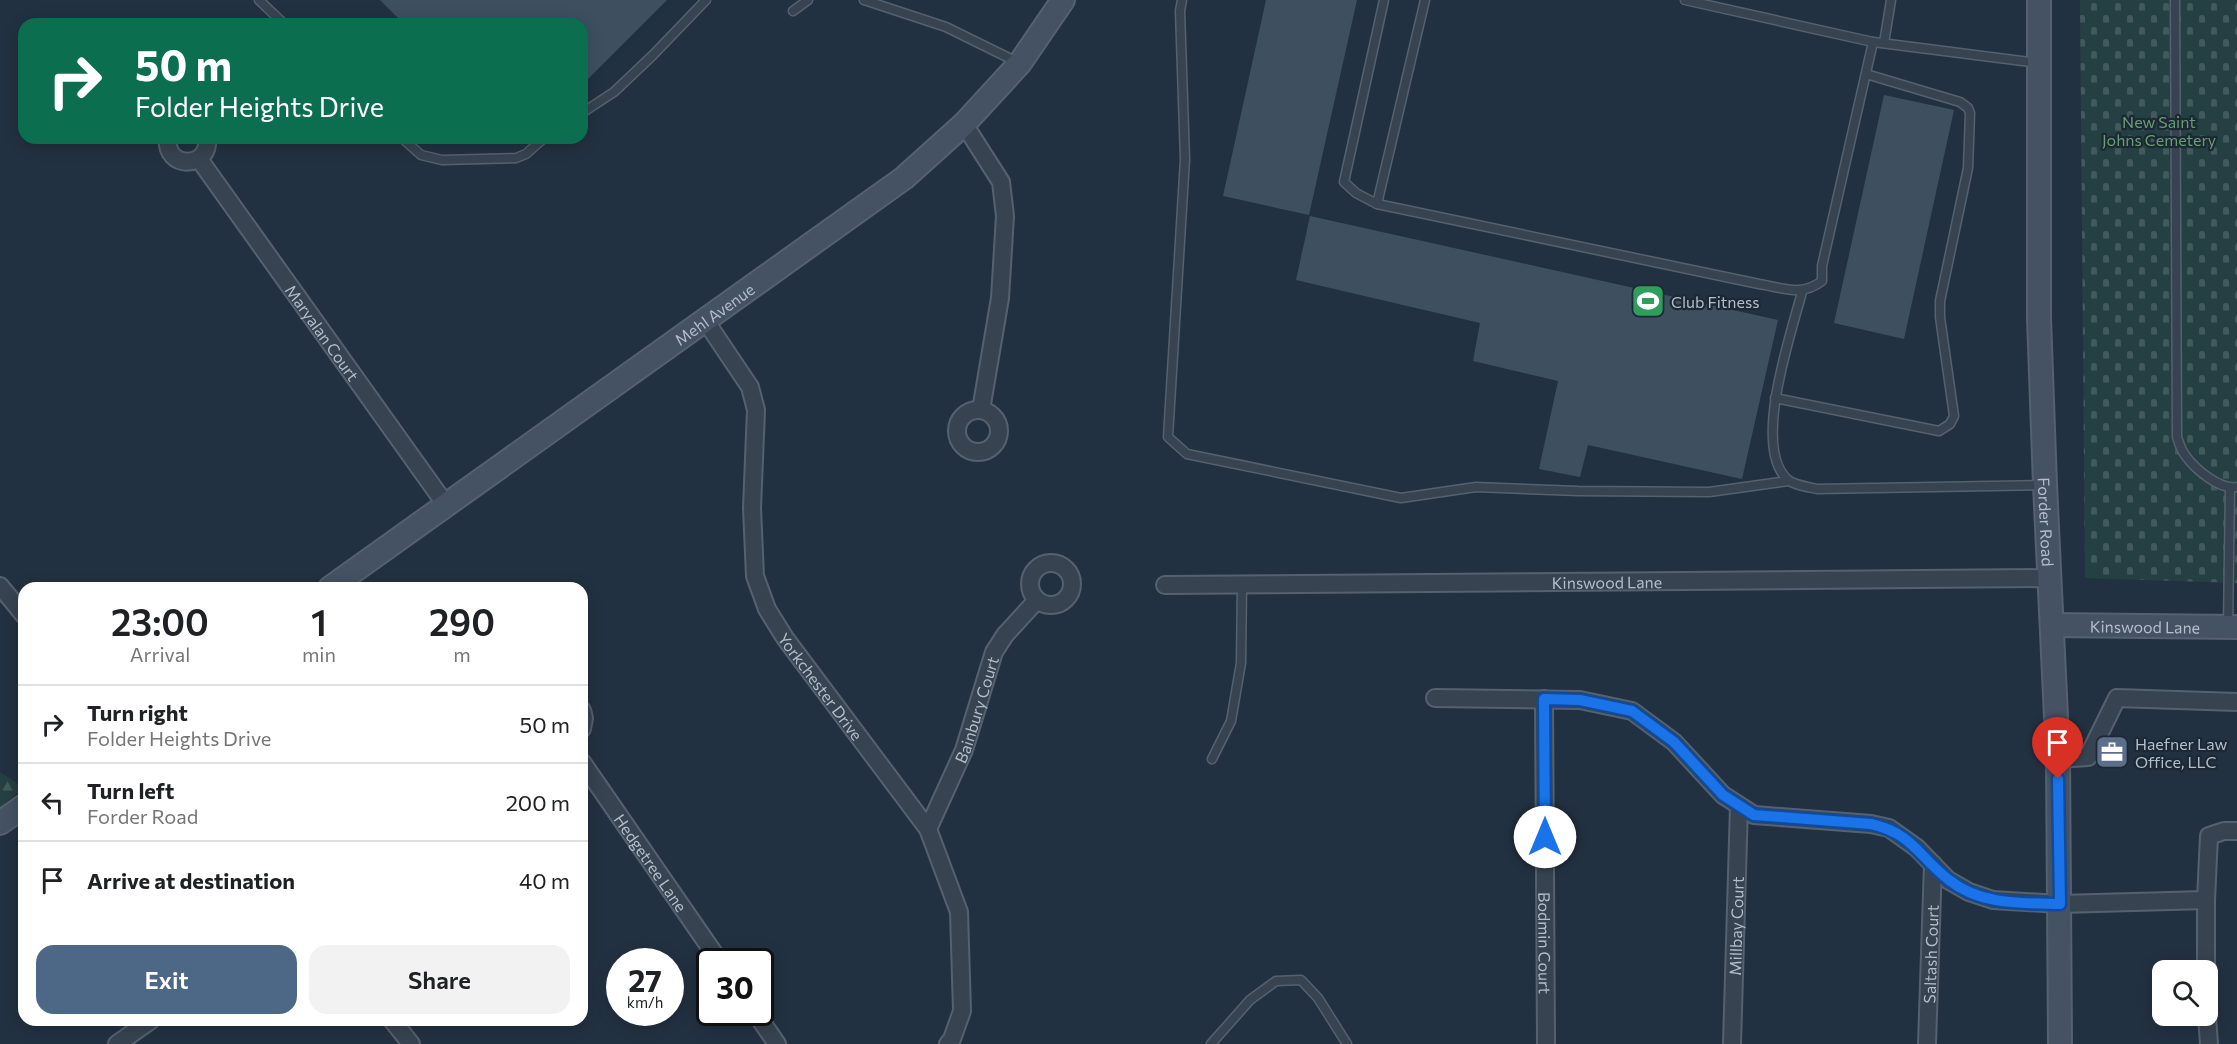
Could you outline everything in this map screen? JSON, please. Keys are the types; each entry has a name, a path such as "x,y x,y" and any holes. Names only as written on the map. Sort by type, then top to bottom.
{"street":[{"name":"Mehl Avenue","path":"338,582 904,178 964,124 1020,63 1063,0"},
{"name":"Forder Road","path":"2039,0 2039,318 2044,485 2058,759 2060,1044"},
{"path":"964,124 1001,182 1005,216 1000,298 981,410"},
{"path":"169,144 169,149 177,160 188,162 199,159 207,148 207,144"},
{"name":"Maryalan Court","path":"199,159 446,505"},
{"name":"Yorkchester Drive","path":"705,320 750,387 756,410 752,508 755,576 767,609 785,638 928,829 959,912 962,1011 948,1044"},
{"name":"Kinswood Lane","path":"1165,585 2049,578"},
{"path":"0,586 18,608"},
{"name":"Bainbury Court","path":"928,829 964,750 994,652 1005,635 1037,600"},
{"name":"Kinswood Lane","path":"2052,625 2232,627"},
{"path":"1435,698 1580,700 1632,711 1674,742 1723,795 1754,815 1871,824 1889,828 1917,848 1948,880 1993,900 2060,904 2206,900"},
{"path":"2058,759 2088,758 2117,698 2237,702"},
{"name":"Bodmin Court","path":"1544,699 1546,1044"},
{"name":"Hedgetree Lane","path":"588,771 710,948"},
{"name":"Millbay Court","path":"1732,1044 1738,806"},
{"path":"0,823 18,810"},
{"path":"2206,960 2206,900 2210,836 2224,831 2237,831"},
{"name":"Saltash Court","path":"1927,1044 1933,864"},
{"path":"117,1044 142,1026"},
{"path":"397,1026 411,1044"},
{"path":"765,1026 777,1044"},
{"path":"2208,1026 2209,1044"}],"lane":[{"path":"259,0 278,18"},
{"path":"588,108 614,92 653,56 706,0"},
{"path":"793,11 808,0"},
{"path":"864,0 946,27 1020,63"},
{"path":"1182,0 1180,11 1185,159 1168,437 1186,454 1401,498 1476,487 1578,491 1709,492 1788,481 1817,489 2044,485"},
{"path":"1384,0 1344,182 1356,193 1377,204 1802,292 1822,280 1822,266 1873,42"},
{"path":"1377,204 1425,0"},
{"path":"1684,0 1721,4 1873,42 2038,63"},
{"path":"1884,43 1891,0"},
{"path":"2175,0 2177,437 2183,454 2197,468 2212,480 2234,488 2232,627"},
{"path":"1775,398 1939,432 1950,424 1954,416 1940,317 1940,301 1968,168 1970,113 1968,108 1960,102 1866,74"},
{"path":"409,144 422,155 442,160 516,158 526,154 537,144"},
{"path":"1788,481 1777,465 1771,429 1775,398 1802,292"},
{"path":"1212,759 1231,721 1241,663 1242,584"},
{"path":"1211,1044 1250,1000 1276,981 1301,980 1318,998 1347,1044"}],"green space":[{"name":"New Saint Johns Cemetery","path":"2080,0 2237,0 2237,583 2085,578"},
{"path":"0,772 18,784 18,793 0,807"}],"building":[{"path":"380,0 667,0 588,79 588,18 398,18"},
{"path":"1266,0 1357,0 1309,215 1223,196"},
{"path":"1884,95 1954,110 1904,339 1834,323"},
{"path":"1310,216 1778,320 1742,479 1588,445 1580,477 1539,469 1558,381 1473,361 1480,323 1296,280"}],"place":[{"name":"Club Fitness","path":"1648,301"},
{"name":"Haefner Law Office, LLC","path":"2112,752"}],"route":[{"path":"1545,837 1544,699 1580,700 1632,711 1674,742 1723,795 1754,815 1871,824 1889,828 1917,848 1948,880 1969,892 1993,900 2060,904 2058,779"}]}
